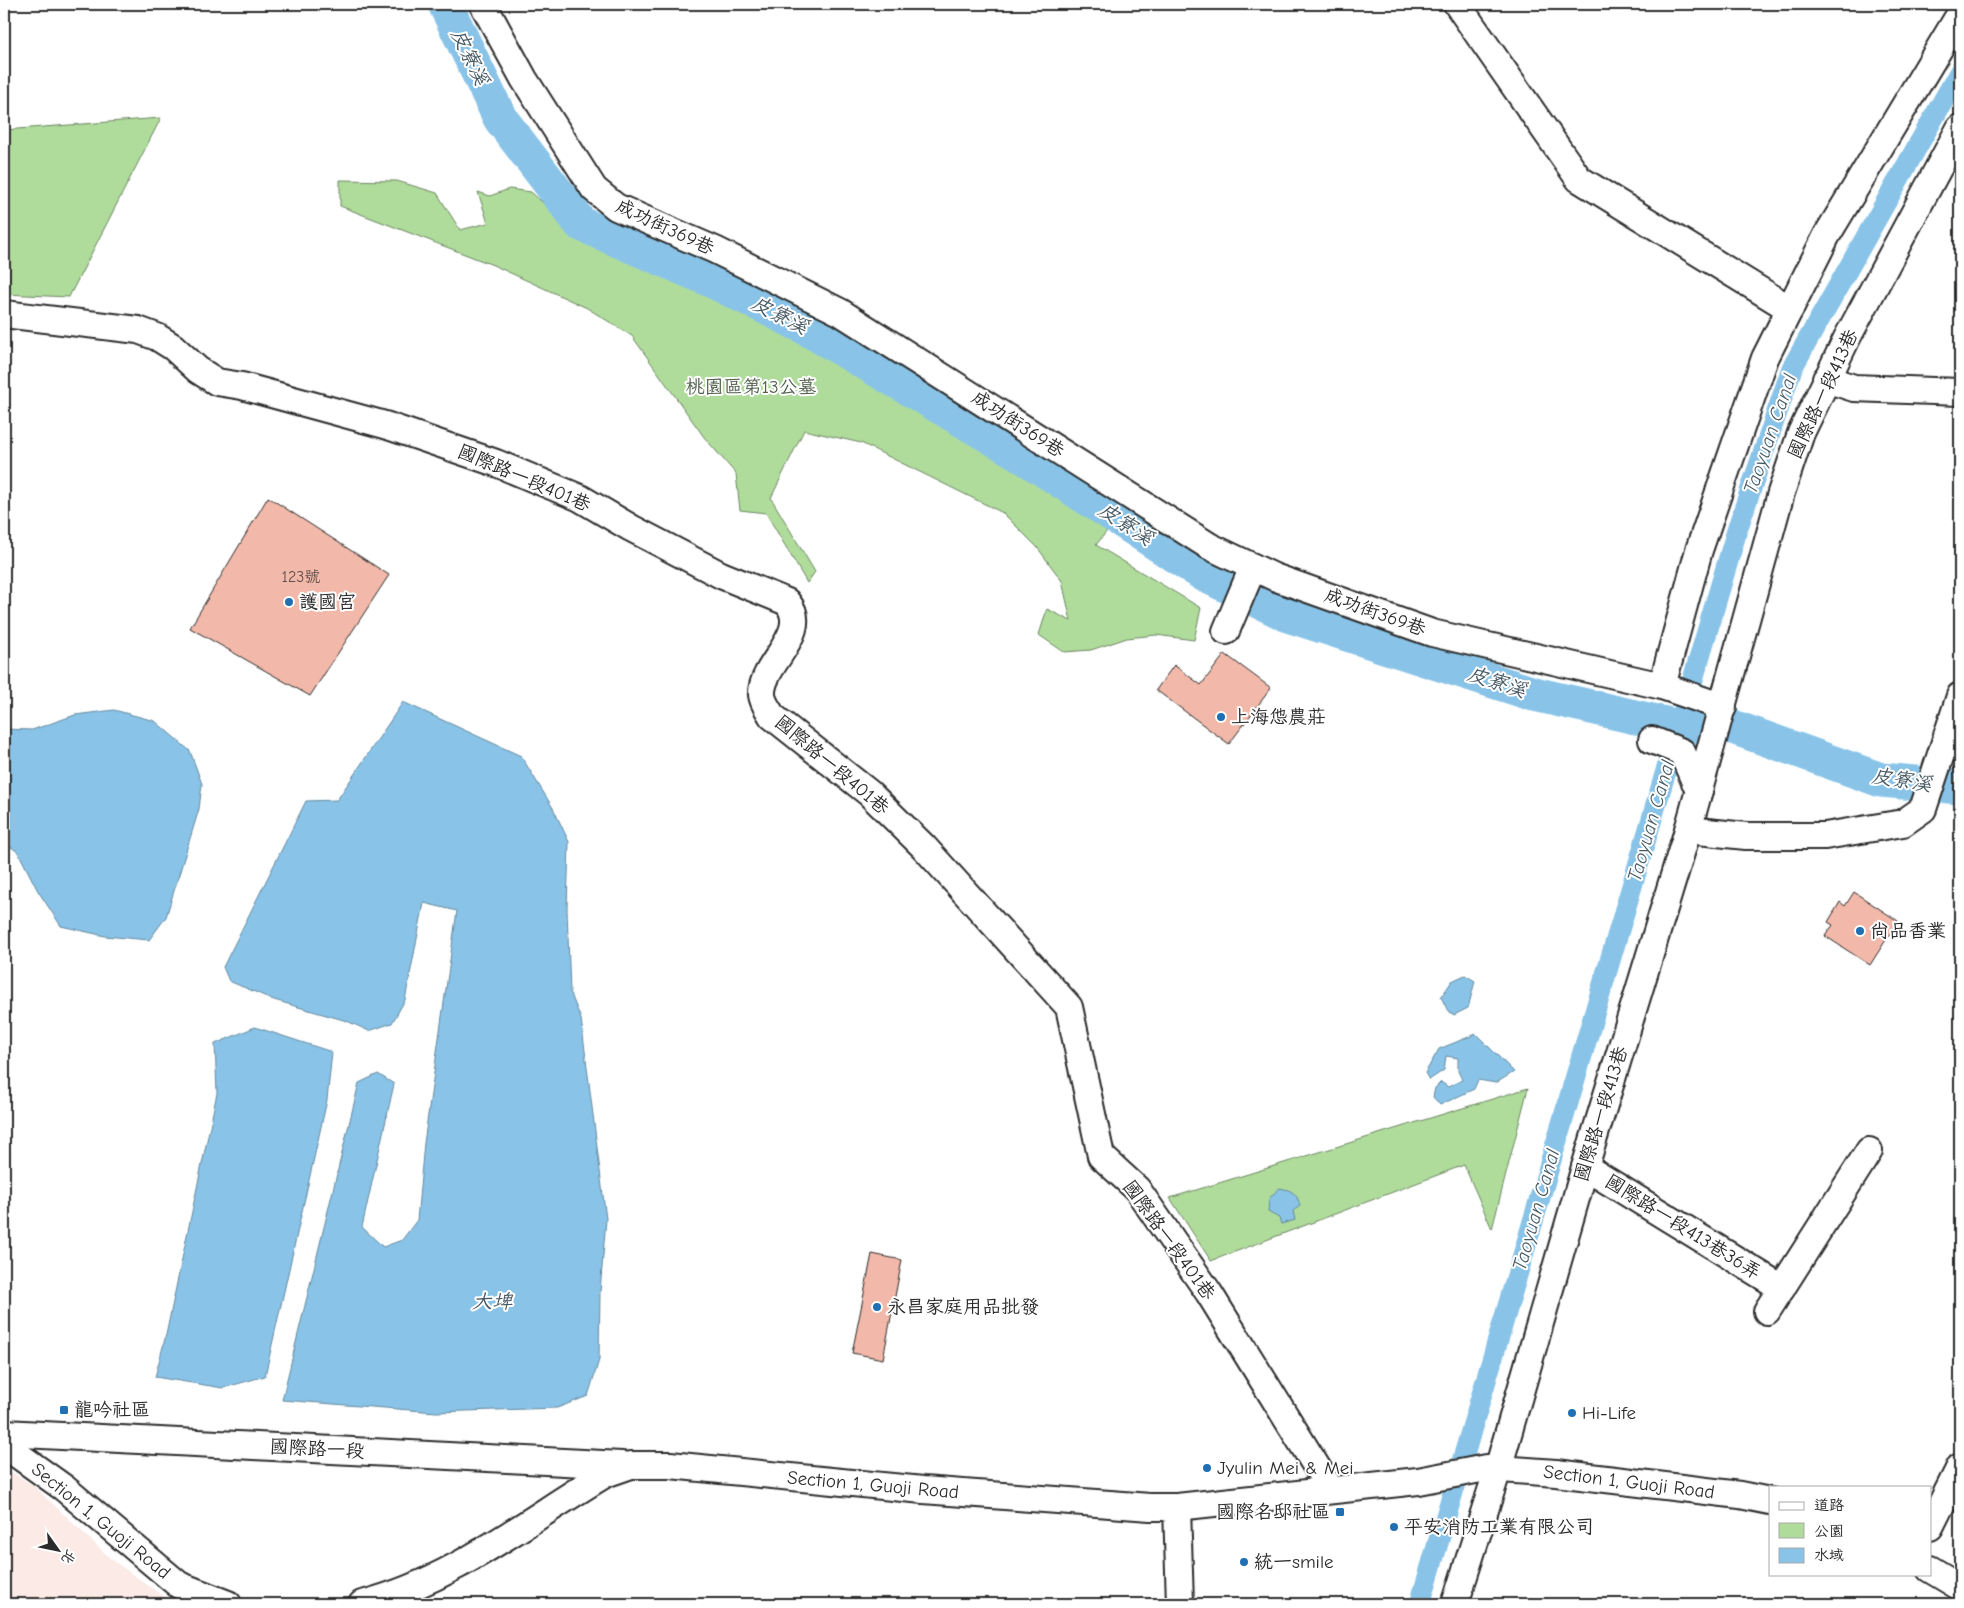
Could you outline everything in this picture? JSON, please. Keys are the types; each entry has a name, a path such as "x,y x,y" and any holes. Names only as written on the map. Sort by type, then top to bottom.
{"street":[{"name":"成功街369巷","path":"483,4 524,79 594,189 616,207 716,250 840,312 1209,546 1253,568 1432,633 1662,686 1723,707"},
{"path":"1457,4 1579,180 1790,309"},
{"path":"1662,686 1698,550 1765,358 1827,235 1960,14"},
{"name":"國際路一段413巷","path":"1455,1604 1492,1469 1688,830 1781,492 1801,433 1826,379 1960,128"},
{"name":"國際路一段401巷","path":"4,314 138,330 157,337 173,347 198,370 217,382 242,386 385,425 496,463 580,498 631,528 721,575 787,602 793,609 795,621 790,636 763,686 764,704 772,716 869,793 924,846 1069,1007 1101,1156 1137,1189 1209,1293 1332,1490"},
{"path":"1826,379 1854,388 1960,392"},
{"path":"1226,631 1253,568"},
{"path":"1688,830 1746,836 1825,836 1903,823 1923,809 1947,757 1960,696"},
{"path":"1652,740 1682,752 1699,791"},
{"path":"1767,1311 1869,1151"},
{"name":"國際路一段413巷36弄","path":"1585,1166 1782,1288"},
{"name":"國際路一段","path":"4,1433 631,1465"},
{"name":"Section 1, Guoji Road","path":"4,1445 64,1488 194,1599 228,1604"},
{"name":"Section 1, Guoji Road","path":"362,1604 405,1591 440,1575 471,1558 605,1474 631,1465 670,1465 913,1490 1150,1508 1418,1481 1492,1469 1556,1473 1740,1495 1769,1501"},
{"path":"1932,1523 1960,1467"},
{"path":"1178,1506 1180,1604"},
{"path":"1932,1571 1960,1587"}],"shaded area":[{"path":"4,1467 35,1487 111,1559 174,1604 4,1604"}],"green space":[{"path":"161,118 69,297 4,294 4,130"},
{"name":"桃園區第13公墓","path":"340,180 397,181 437,193 460,230 488,223 478,192 490,196 509,189 531,192 579,235 800,335 1076,503 1110,527 1096,545 1201,608 1194,640 1156,635 1127,638 1091,650 1064,652 1039,635 1047,609 1071,621 1062,581 1037,547 1003,513 861,443 804,430 771,498 815,572 807,583 766,513 740,510 736,474 704,437 632,336 587,308 493,265 340,206"},
{"path":"1528,1088 1492,1229 1464,1165 1211,1261 1170,1198"}],"water":[{"name":"大埤","path":"403,702 521,756 553,808 569,842 567,909 570,992 581,1019 606,1219 600,1292 599,1360 588,1396 557,1408 436,1412 282,1400 359,1083 378,1074 394,1084 362,1227 383,1247 402,1240 417,1220 424,1143 457,911 424,903 405,1000 392,1023 369,1031 347,1021 274,1000 229,981 223,967 306,801 337,800"},
{"path":"114,710 155,721 190,751 202,784 199,809 166,917 149,940 105,936 61,926 38,891 18,852 4,842 4,729 32,730 75,715"},
{"path":"1465,975 1475,981 1468,1008 1454,1015 1448,1011 1441,997 1452,981"},
{"path":"255,1027 332,1052 327,1100 265,1376 223,1388 155,1377 166,1335 217,1093 215,1044"},
{"path":"1476,1034 1514,1072 1496,1083 1478,1080 1474,1089 1440,1105 1433,1097 1435,1088 1441,1082 1448,1087 1462,1080 1458,1071 1458,1058 1446,1056 1444,1070 1429,1080 1425,1073 1439,1049"},
{"path":"1279,1188 1293,1193 1300,1206 1293,1211 1295,1220 1281,1224 1279,1218 1268,1212 1269,1199"}],"building":[{"name":"護國宮","path":"268,497 389,575 310,696 190,628"},
{"name":"上海怹農莊","path":"1225,654 1271,688 1229,744 1156,690 1174,665 1201,685"},
{"name":"尚品香業","path":"1854,892 1898,921 1870,965 1825,936 1833,925 1828,922 1840,902 1845,906"},
{"name":"永昌家庭用品批發","path":"872,1254 902,1260 883,1359 852,1353"}],"waterway":[{"name":"皮寮溪","path":"445,4 500,118 581,224 713,281 801,325 1020,454 1205,575 1288,615 1534,694 1679,727 1730,726 1881,780 1960,787"},
{"name":"Taoyuan Canal","path":"1420,1604 1738,527 1792,368 1960,71"}],"place":[{"name":"護國宮","path":"289,602"},
{"name":"上海怹農莊","path":"1221,717"},
{"name":"尚品香業","path":"1860,931"},
{"name":"永昌家庭用品批發","path":"877,1307"},
{"name":"龍吟社區","path":"64,1410"},
{"name":"Hi-Life","path":"1572,1413"},
{"name":"Jyulin Mei & Mei","path":"1207,1468"},
{"name":"國際名邸社區","path":"1340,1512"},
{"name":"平安消防工業有限公司","path":"1394,1527"},
{"name":"統一smile","path":"1244,1562"}]}
